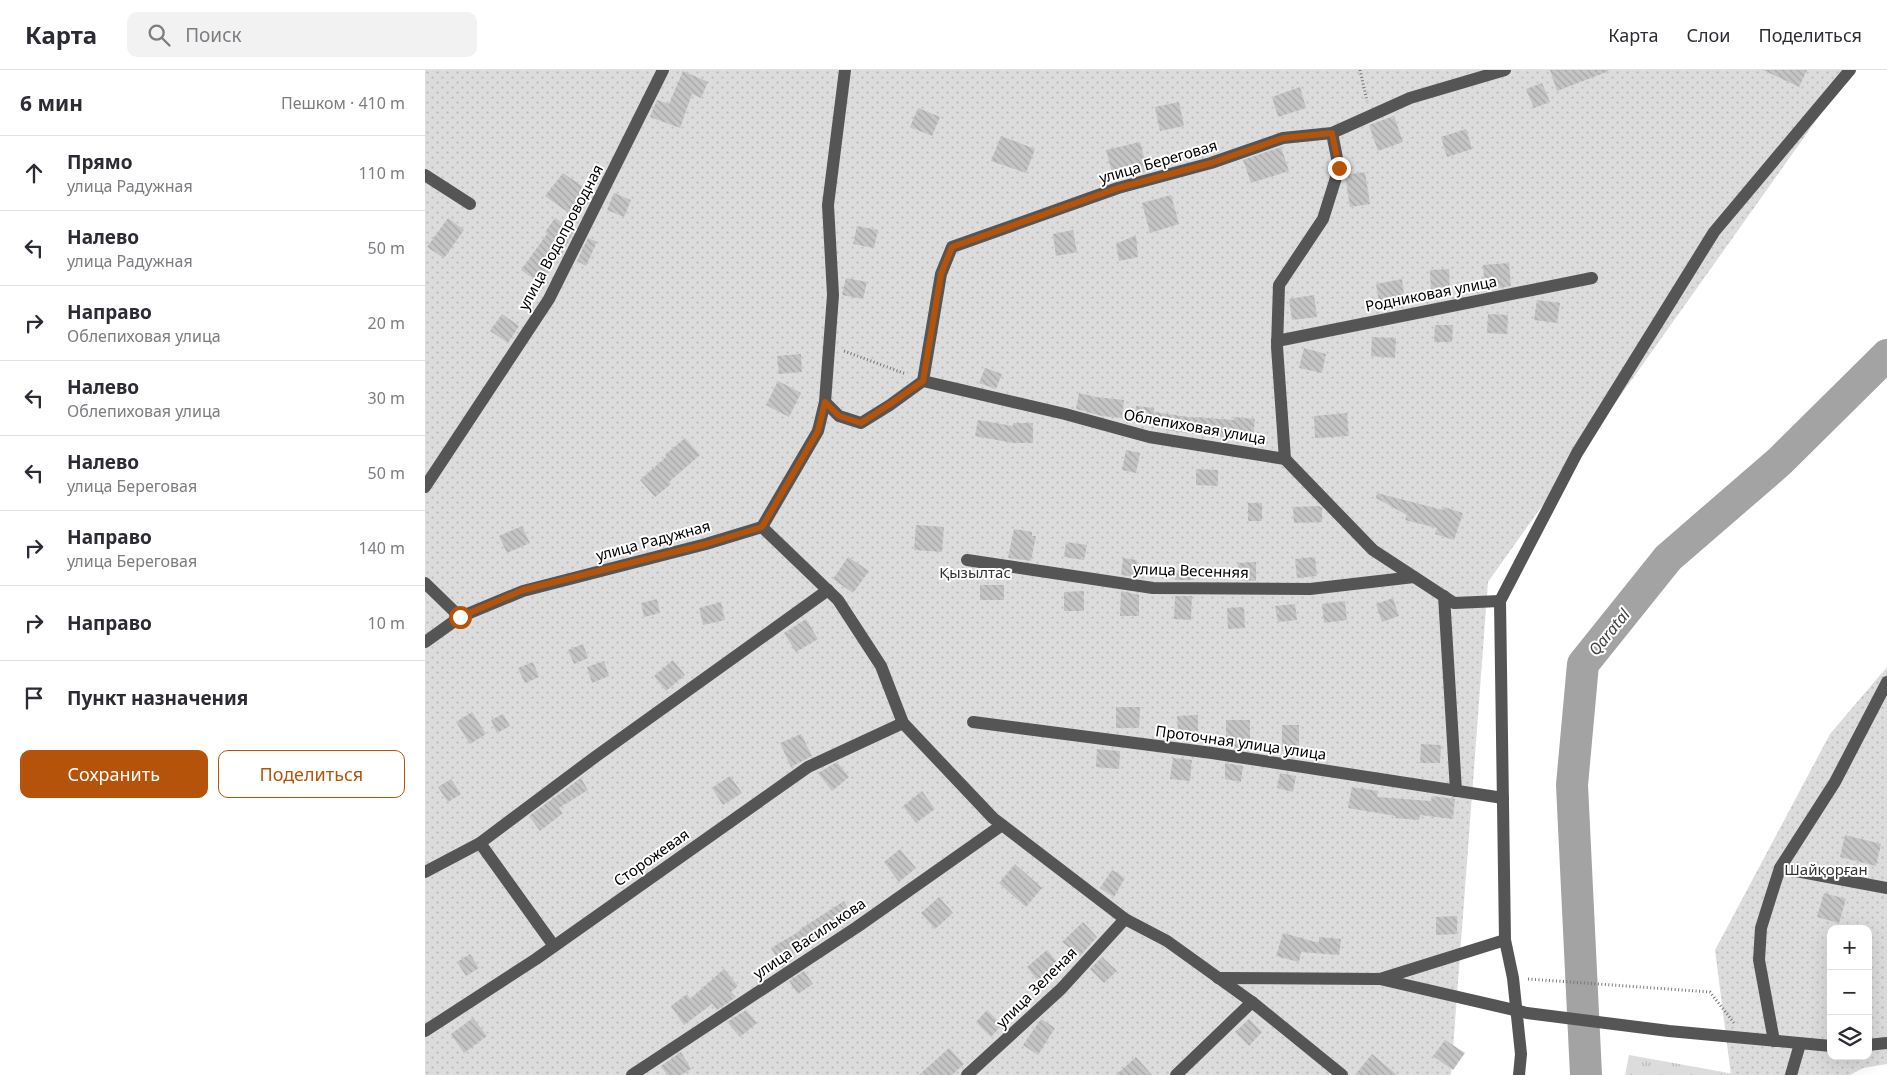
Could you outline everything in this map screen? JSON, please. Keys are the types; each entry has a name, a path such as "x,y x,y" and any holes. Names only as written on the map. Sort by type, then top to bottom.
{"street":[{"name":"улица Водопроводная","path":"425,487 549,299 663,70"},
{"path":"845,70 828,205 833,295 825,402 818,431 762,527 838,600 881,666 903,723 993,818 1125,919 1167,941 1252,1002 1342,1075"},
{"name":"улица Береговая","path":"923,381 941,274 952,247 1118,188 1211,163 1283,138 1332,133 1410,98 1505,70"},
{"path":"1519,1075 1521,1012 1505,940 1500,601 1577,453 1714,232 1850,70"},
{"path":"1332,133 1339,168 1323,219 1279,285 1277,341 1285,459 1373,550 1454,603 1500,601"},
{"path":"425,175 470,204"},
{"name":"Родниковая улица","path":"1277,341 1592,278"},
{"path":"825,402 839,416 861,423 923,381"},
{"name":"Облепиховая улица","path":"923,381 1065,414 1149,437 1285,459"},
{"name":"улица Радужная","path":"425,642 460,617 523,590 706,544 762,527"},
{"name":"улица Весенняя","path":"967,560 1153,588 1310,589 1414,577"},
{"path":"425,582 460,617"},
{"path":"425,872 480,843 595,757 828,590"},
{"path":"1444,596 1456,791"},
{"path":"1774,1041 1759,960 1761,928 1780,868 1835,782 1886,687"},
{"name":"Проточная улица улица","path":"973,722 1212,753 1503,798"},
{"name":"Сторожевая","path":"425,1031 554,946 808,767 903,723"},
{"name":"улица Василькова","path":"633,1075 857,927 1002,825"},
{"path":"480,843 554,946"},
{"path":"1780,868 1887,888"},
{"name":"улица Зеленая","path":"967,1075 1061,989 1125,919"},
{"path":"1380,979 1505,940"},
{"path":"1218,978 1380,979 1521,1012 1669,1031 1827,1046"},
{"path":"1176,1075 1252,1002"},
{"path":"1872,1045 1887,1043"},
{"path":"1791,1075 1800,1044"}],"path":[{"path":"1360,70 1370,116"},
{"path":"829,346 923,381"},
{"path":"1513,978 1679,988 1710,992 1748,1039"}],"green space":[{"name":"Қызылтас","path":"425,70 1852,70 1488,582 1451,1075 425,1075"},
{"name":"Шайқорған","path":"1887,667 1887,1064 1863,1068 1850,1075 1731,1075 1715,950 1830,734"},
{"path":"1629,1055 1740,1075 1625,1075"}],"building":[{"path":"1550,70 1608,70 1609,71 1557,91"},
{"path":"1763,70 1807,70 1799,87"},
{"path":"683,71 708,82 701,98 692,94 680,128 650,117 657,100 669,104"},
{"path":"1542,83 1550,102 1534,108 1526,89"},
{"path":"1300,87 1306,108 1278,117 1272,97"},
{"path":"1179,102 1184,126 1160,131 1155,107"},
{"path":"918,108 940,117 932,136 910,127"},
{"path":"1394,116 1403,142 1378,151 1369,125"},
{"path":"1466,129 1472,149 1447,157 1441,137"},
{"path":"1001,136 1035,149 1026,173 991,161"},
{"path":"1140,142 1148,171 1114,180 1106,150"},
{"path":"1281,147 1289,171 1251,183 1243,160"},
{"path":"1365,172 1370,204 1350,207 1345,175"},
{"path":"563,173 586,189 569,213 545,196"},
{"path":"614,193 631,200 624,217 607,210"},
{"path":"1171,195 1179,224 1150,233 1142,203"},
{"path":"448,218 464,230 444,258 427,247"},
{"path":"555,218 574,231 562,254 560,254 540,283 521,270 547,234 545,232"},
{"path":"857,226 878,230 874,248 853,244"},
{"path":"1073,230 1077,252 1056,256 1053,234"},
{"path":"1136,235 1138,257 1119,261 1116,244"},
{"path":"588,238 597,242 586,266 577,261"},
{"path":"1509,263 1511,286 1485,290 1483,265"},
{"path":"1449,269 1450,292 1431,293 1430,270"},
{"path":"846,278 867,282 863,299 842,295"},
{"path":"1402,279 1405,302 1380,307 1376,284"},
{"path":"1314,295 1317,317 1292,320 1289,299"},
{"path":"1537,300 1560,303 1557,323 1534,320"},
{"path":"502,314 519,326 508,343 490,331"},
{"path":"1488,314 1508,315 1507,334 1487,333"},
{"path":"1435,325 1453,325 1452,342 1434,342"},
{"path":"1372,337 1396,338 1395,358 1371,356"},
{"path":"1304,348 1326,354 1322,373 1299,368"},
{"path":"801,354 802,372 779,374 777,356"},
{"path":"985,368 1002,374 996,389 979,383"},
{"path":"778,381 801,393 789,417 766,405"},
{"path":"1079,393 1124,400 1122,418 1102,416 1076,409"},
{"path":"1136,406 1154,408 1154,412 1195,418 1234,420 1234,417 1255,419 1253,440 1166,430 1166,428 1134,423"},
{"path":"1347,413 1349,436 1315,438 1314,416"},
{"path":"978,420 1013,426 1013,423 1033,423 1033,443 1013,443 975,436"},
{"path":"685,438 700,455 655,497 640,480"},
{"path":"1126,450 1140,453 1136,473 1122,470"},
{"path":"1196,469 1218,470 1218,486 1196,485"},
{"path":"1377,493 1443,510 1444,507 1463,513 1454,540 1435,534 1437,528 1405,520 1407,515 1376,498"},
{"path":"1248,503 1262,503 1262,521 1248,521"},
{"path":"1319,506 1322,509 1322,522 1294,523 1293,507"},
{"path":"916,525 944,527 942,552 914,550"},
{"path":"522,526 530,543 507,553 499,536"},
{"path":"1014,529 1032,532 1032,536 1036,536 1031,561 1008,558"},
{"path":"1066,542 1087,545 1084,560 1064,557"},
{"path":"848,557 869,571 853,593 833,579"},
{"path":"1315,557 1317,576 1297,578 1295,559"},
{"path":"1123,558 1137,560 1135,577 1121,575"},
{"path":"1256,562 1256,581 1238,580 1238,563"},
{"path":"1176,570 1195,571 1194,580 1175,580"},
{"path":"980,585 1004,585 1004,600 980,600"},
{"path":"1084,591 1084,611 1064,611 1064,592"},
{"path":"1121,591 1139,595 1139,616 1120,616"},
{"path":"1175,596 1192,596 1191,620 1174,619"},
{"path":"1393,598 1399,616 1382,622 1376,604"},
{"path":"657,599 660,613 644,617 641,603"},
{"path":"1345,601 1347,620 1324,623 1322,604"},
{"path":"721,602 725,620 703,625 699,608"},
{"path":"1295,604 1297,620 1278,622 1275,606"},
{"path":"1244,607 1245,628 1228,629 1227,608"},
{"path":"806,619 818,639 796,652 784,633"},
{"path":"583,644 588,658 574,664 568,650"},
{"path":"673,660 685,675 666,691 654,676"},
{"path":"604,661 609,676 592,683 587,667"},
{"path":"533,662 539,677 525,683 518,668"},
{"path":"1116,707 1140,707 1139,728 1116,728"},
{"path":"472,712 486,734 470,744 456,722"},
{"path":"503,714 510,726 497,733 491,720"},
{"path":"1198,715 1198,731 1178,732 1177,716"},
{"path":"1226,720 1250,720 1250,743 1247,743 1246,750 1226,747"},
{"path":"1282,725 1299,725 1299,750 1282,751"},
{"path":"801,734 812,756 791,767 780,743"},
{"path":"1421,744 1441,745 1440,763 1420,763"},
{"path":"1097,749 1120,751 1119,769 1096,767"},
{"path":"1173,758 1192,760 1190,781 1170,779"},
{"path":"837,762 849,777 832,791 818,773"},
{"path":"1225,763 1243,766 1241,782 1225,779"},
{"path":"1280,773 1296,776 1293,792 1277,788"},
{"path":"730,776 742,793 723,805 712,788"},
{"path":"581,778 588,790 559,808 563,813 540,831 529,816"},
{"path":"451,779 461,794 448,802 438,787"},
{"path":"1352,787 1378,791 1377,797 1431,801 1432,796 1455,799 1453,819 1420,815 1419,820 1395,818 1396,816 1348,808"},
{"path":"922,791 935,809 916,823 903,806"},
{"path":"1845,835 1881,844 1876,866 1840,857"},
{"path":"900,849 916,868 899,882 884,862"},
{"path":"1015,864 1042,888 1026,907 999,883"},
{"path":"1112,870 1125,878 1114,897 1100,888"},
{"path":"1824,893 1846,899 1839,923 1817,917"},
{"path":"939,897 953,913 935,929 921,913"},
{"path":"844,901 853,918 837,927 836,925 796,952 793,955 795,958 782,967 771,948"},
{"path":"1457,916 1457,934 1436,935 1436,917"},
{"path":"1083,922 1097,937 1080,956 1062,942"},
{"path":"1283,933 1319,943 1319,937 1341,939 1339,955 1301,952 1299,962 1276,956"},
{"path":"1047,950 1059,964 1040,984 1027,967"},
{"path":"470,954 479,968 466,976 457,962"},
{"path":"1102,957 1117,971 1104,983 1090,969"},
{"path":"724,969 738,986 731,992 736,997 717,1010 712,1004 684,1025 671,1006 687,994 690,999"},
{"path":"804,971 813,984 798,994 789,981"},
{"path":"746,1010 757,1023 740,1037 727,1022"},
{"path":"987,1010 1002,1025 991,1037 976,1022"},
{"path":"473,1018 487,1036 464,1053 451,1034"},
{"path":"1041,1019 1055,1028 1038,1055 1023,1045"},
{"path":"1249,1019 1262,1032 1249,1046 1235,1032"},
{"path":"1445,1040 1465,1053 1453,1070 1433,1056"},
{"path":"949,1048 964,1064 952,1075 919,1075"},
{"path":"681,1052 691,1069 681,1075 667,1075 661,1066"},
{"path":"1372,1054 1397,1075 1355,1075"},
{"path":"1136,1057 1152,1075 1116,1075"}],"waterway":[{"name":"Qaratal","path":"1586,1075 1572,785 1583,664 1668,558 1780,461 1887,355"}],"route":[{"path":"460,617 523,590 706,544 762,527 818,431 825,402 839,416 861,423 923,381 941,274 952,247 1118,188 1211,163 1283,138 1332,133 1339,168"}]}
